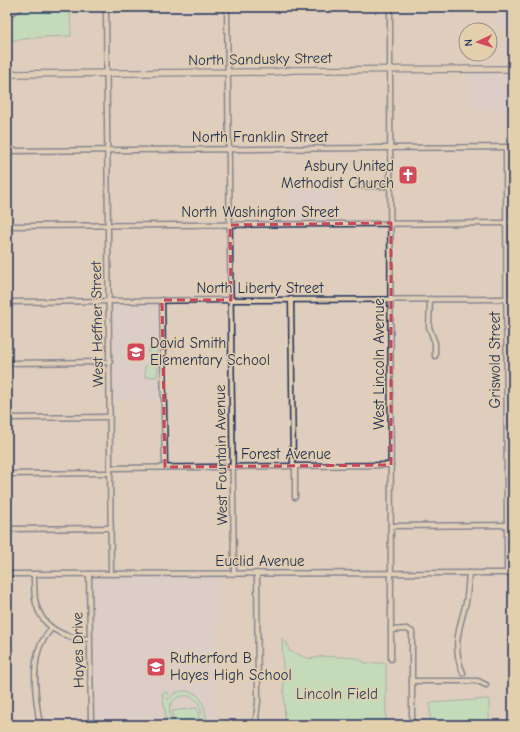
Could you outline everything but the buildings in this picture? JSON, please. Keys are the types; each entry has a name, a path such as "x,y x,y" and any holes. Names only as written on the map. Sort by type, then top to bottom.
{"highway":[{"path":"7,13 19,7"}],"street":[{"name":"West Heffner Street","path":"106,7 111,574"},
{"name":"West Fountain Avenue","path":"227,7 234,573"},
{"name":"West Lincoln Avenue","path":"390,7 391,659"},
{"name":"North Sandusky Street","path":"7,74 274,72 293,70 391,69 513,69"},
{"name":"Griswold Street","path":"506,147 507,573"},
{"name":"North Franklin Street","path":"7,151 513,147"},
{"path":"359,186 391,186"},
{"name":"North Washington Street","path":"7,226 513,223"},
{"path":"430,299 429,328 435,343 436,356"},
{"name":"North Liberty Street","path":"7,302 513,299"},
{"path":"162,300 165,467"},
{"path":"291,300 294,466 296,497"},
{"path":"7,363 110,362"},
{"path":"507,402 513,402"},
{"path":"7,418 110,417"},
{"name":"Forest Avenue","path":"7,474 165,467 391,465"},
{"path":"507,476 513,476"},
{"path":"391,526 513,525"},
{"path":"7,529 111,528"},
{"path":"252,725 256,718 258,702 256,573"},
{"path":"463,672 458,658 457,636 466,600 469,573"},
{"name":"Euclid Avenue","path":"7,574 513,573"},
{"path":"34,574 36,603 42,617 52,628 61,634 72,638 90,639"},
{"name":"Hayes Drive","path":"89,574 91,725"},
{"path":"410,630 413,625"},
{"path":"40,725 36,691 36,662 40,645 52,628"},
{"path":"391,630 410,630"},
{"path":"410,630 412,633 412,718"},
{"path":"412,681 478,681 486,685"},
{"path":"256,718 260,725"}],"highlighted area":[{"path":"391,223 391,465 165,467 162,300 231,300 230,225"}],"shaded area":[{"path":"499,7 513,7 513,110 470,110 469,67 509,67 509,28 499,27"},
{"path":"335,185 335,222 289,222 289,186"},
{"name":"David Smith Elementary School","path":"160,304 160,400 113,400 111,305"},
{"name":"Rutherford B Hayes High School","path":"92,577 218,577 219,686 216,711 217,725 94,725"}],"green space":[{"path":"27,7 70,7 71,36 7,41 7,17"},
{"path":"157,347 157,361 149,361 149,348"},
{"path":"149,362 158,362 157,377 145,377 145,367"},
{"name":"Lincoln Field","path":"282,638 287,643 289,651 310,659 323,656 357,658 365,663 386,663 386,724 392,725 285,725"},
{"path":"182,691 195,694 199,697 204,707 207,725 203,725 200,708 195,699 188,696 183,696 172,702 169,711 172,725 167,725 162,693 167,692 168,700 175,693"},
{"path":"489,699 489,725 430,725 430,703"},
{"path":"197,708 200,725 174,725 172,711"}],"place":[{"name":"Asbury United Methodist Church","path":"408,175"},
{"name":"David Smith Elementary School","path":"136,352"},
{"name":"Rutherford B Hayes High School","path":"156,667"}]}
